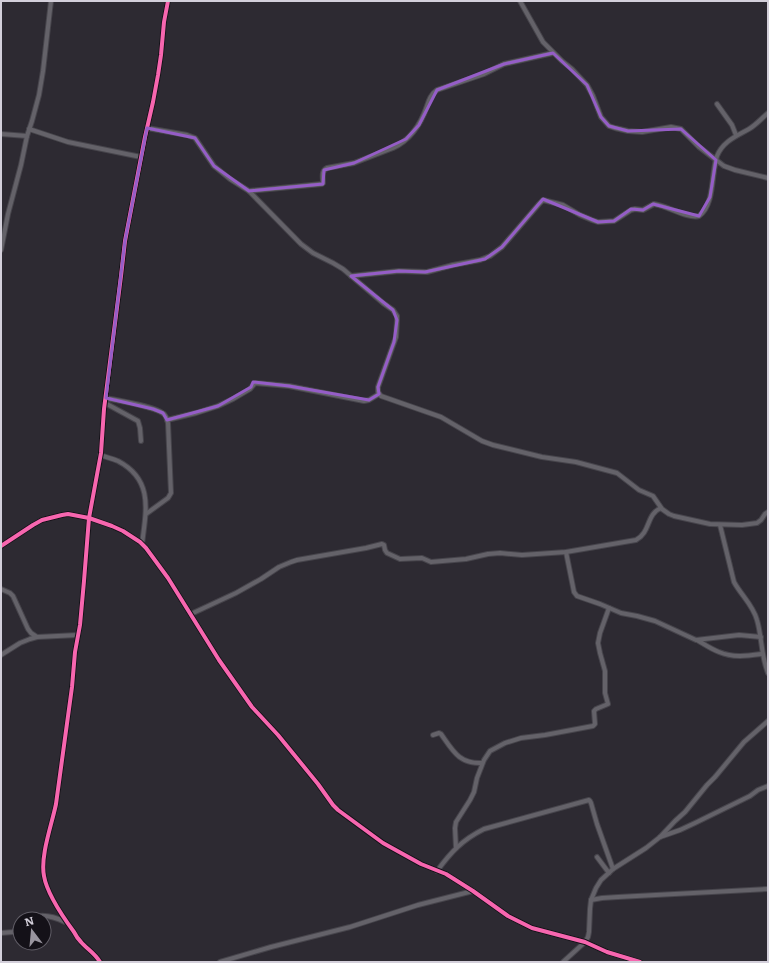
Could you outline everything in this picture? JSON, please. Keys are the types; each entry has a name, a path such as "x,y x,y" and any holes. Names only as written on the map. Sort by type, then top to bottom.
{"street":[{"path":"1,250 6,220 21,165 26,136 39,95 51,1"},
{"path":"100,962 81,942 66,922 48,888 43,868 46,841 53,819 59,786 72,687 75,652 84,589 89,518 100,455 125,241 158,77 164,22 168,1"},
{"path":"520,1 544,42 553,53 572,69 587,85 593,96 601,118 609,126 628,131 642,132 671,127 681,129 700,147 730,169 768,178"},
{"path":"249,191 322,184 323,171 327,168 354,163 393,148 406,139 419,125 431,95 437,90 484,74 504,64 553,53"},
{"path":"717,104 732,125 736,135"},
{"path":"351,276 399,270 425,272 485,259 502,247 543,200 562,205 580,215 598,222 614,221 631,210 644,210 654,204 691,216 699,216 704,211 710,197 713,187 716,160 719,152 725,144 736,135 750,128 768,113"},
{"path":"29,128 68,142 141,157"},
{"path":"147,128 187,135 195,138 214,166 249,191 300,244 312,253 333,262 344,269 393,310 397,323 396,337 378,387 379,394 381,396 442,417 493,445 576,462 617,473 638,490 653,496 664,511 674,516 710,524 742,525 757,523 768,512"},
{"path":"1,134 26,136"},
{"path":"167,420 218,406 250,389 255,383 289,386 364,401 369,400 379,394"},
{"path":"106,398 153,409 163,413 166,416 168,423 171,493 168,498 146,514"},
{"path":"105,403 138,421 141,440"},
{"path":"100,455 118,461 137,476 143,488 146,514 142,544"},
{"path":"191,614 236,593 279,567 297,560 366,548 380,544 384,545 387,553 400,559 422,558 431,562 466,559 500,553 522,555 580,551 594,547 636,540 646,530 655,511 661,508"},
{"path":"1,546 33,524 42,520 68,514 89,518 122,531 142,544 168,578 219,660 252,707 282,740 333,805 383,843 420,864 454,879 508,916 532,928 584,942 607,952 640,962"},
{"path":"720,525 734,582 754,612 761,637 762,654 768,673"},
{"path":"566,552 576,595 621,612 655,621 718,652 739,657 762,654"},
{"path":"1,589 13,596 28,629 37,637"},
{"path":"456,848 456,822 474,792 482,763 490,751 505,743 521,738 555,734 594,725 594,711 608,704 605,693 605,672 598,643 609,608"},
{"path":"1,655 26,640 37,637 78,635"},
{"path":"696,640 740,635 761,637"},
{"path":"563,962 584,942 589,934 591,900 596,888 608,873 660,838 688,809 744,742 768,721"},
{"path":"433,735 439,733 441,734 453,751 466,762 476,764 482,763"},
{"path":"660,838 695,823 768,786"},
{"path":"437,871 456,848 484,829 590,800 613,870"},
{"path":"597,856 608,873"},
{"path":"591,900 618,897 768,889"},
{"path":"220,962 271,947 350,927 418,905 473,891"},
{"path":"52,917 66,922"},
{"path":"1,933 12,932"}],"highlighted area":[{"path":"553,53 587,85 601,117 609,126 628,131 681,129 716,160 710,197 699,216 653,204 643,210 631,209 614,221 598,222 543,199 502,247 485,259 425,272 399,271 351,276 393,310 397,320 394,342 378,387 379,394 369,400 289,386 253,382 251,387 218,406 167,420 163,413 153,409 106,398 125,241 147,128 195,138 214,166 249,191 323,184 324,170 354,163 406,139 419,125 437,90 504,64"}],"cycle path":[{"path":"100,962 96,956 78,939 60,912 48,890 43,868 47,840 56,804 72,687 75,652 80,625 89,518 101,453 104,409 125,241 158,75 168,1"},
{"path":"1,546 42,520 68,514 89,518 112,526 140,542 168,578 219,660 252,707 278,735 338,810 383,843 421,864 446,874 508,916 532,928 585,942 607,952 640,962"}]}
